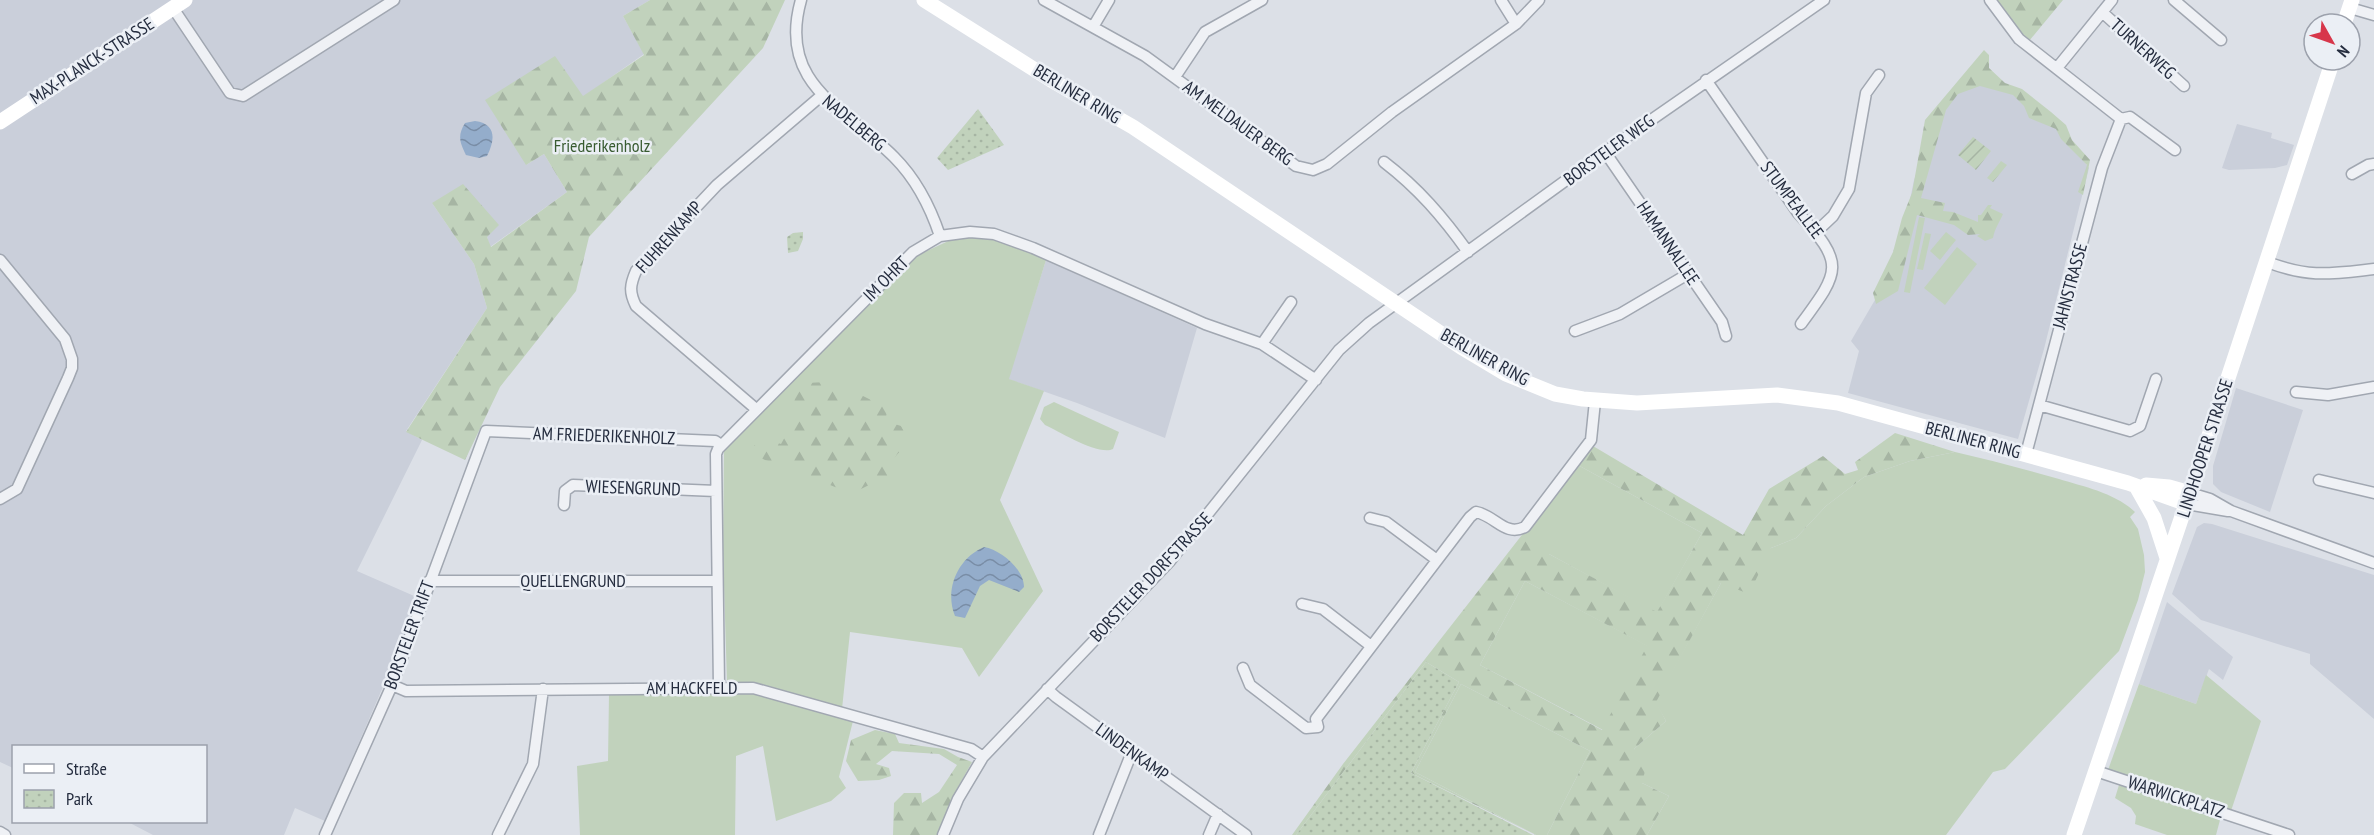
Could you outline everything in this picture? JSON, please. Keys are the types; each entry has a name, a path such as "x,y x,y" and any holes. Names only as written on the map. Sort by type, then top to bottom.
{"street":[{"path":"179,4 230,93 243,96 394,0"},
{"name":"NADELBERG","path":"801,0 795,30 804,69 821,96 881,144 906,170 922,191 940,236"},
{"name":"BERLINER RING","path":"924,0 1051,80 1133,127 1461,347 1506,374 1555,394 1637,404 1727,397 1787,397 1838,403 2132,485 2189,498"},
{"name":"AM MELDAUER BERG","path":"1044,0 1145,56 1296,166 1313,170 1327,164 1392,112 1516,24 1539,0"},
{"path":"1093,27 1109,0"},
{"path":"1175,76 1204,32 1262,0"},
{"path":"1501,0 1516,24"},
{"name":"BORSTELER WEG","path":"1397,303 1706,80 1824,0"},
{"path":"1990,0 2019,39 2121,119 2130,117 2175,150"},
{"path":"2057,68 2112,0"},
{"path":"2174,0 2221,40"},
{"name":"MAX-PLANCK-STRASSE","path":"0,122 179,4"},
{"path":"2351,4 2374,15"},
{"name":"TURNERWEG","path":"2102,12 2184,86"},
{"name":"LINDHOOPER STRASSE","path":"2074,835 2189,498 2329,72"},
{"path":"1816,232 1833,216 1849,189 1866,93 1879,75"},
{"name":"STUMPEALLEE","path":"1706,80 1798,213 1816,232 1831,255 1834,271 1824,293 1801,324"},
{"name":"FUHRENKAMP","path":"756,409 636,306 630,295 630,284 636,271 696,206 821,96"},
{"name":"JAHNSTRASSE","path":"2026,454 2102,168 2121,119"},
{"name":"HAMANNALLEE","path":"1605,152 1722,322 1726,336"},
{"path":"1384,162 1409,181 1429,201 1468,252"},
{"path":"2352,174 2374,164"},
{"name":"IM OHRT","path":"721,445 913,252 940,236 970,232 994,234 1033,248 1205,324 1262,344 1316,380"},
{"path":"0,260 65,339 72,359 72,368 68,378 16,489 0,499"},
{"path":"2266,262 2297,272 2323,275 2374,269"},
{"path":"1575,331 1620,314 1688,273"},
{"path":"1262,344 1291,302"},
{"name":"BORSTELER DORFSTRASSE","path":"943,835 958,799 983,757 1170,561 1353,336 1397,303"},
{"path":"2039,405 2130,431 2140,426 2156,379"},
{"path":"2296,392 2328,395 2374,387"},
{"path":"1243,668 1250,685 1306,728 1318,727 1316,719 1470,517 1476,512 1484,514 1508,529 1517,531 1526,527 1591,440 1595,400"},
{"name":"AM FRIEDERIKENHOLZ","path":"486,431 715,441 721,445"},
{"name":"BORSTELER TRIFT","path":"325,835 392,685 486,431"},
{"path":"719,687 716,454 721,445"},
{"path":"2319,480 2374,493"},
{"name":"WIESENGRUND","path":"564,505 565,491 573,485 716,491"},
{"path":"2132,485 2154,518 2168,558"},
{"path":"2189,498 2207,509 2231,511 2374,562"},
{"path":"1370,518 1386,522 1437,560"},
{"name":"QUELLENGRUND","path":"429,581 717,581"},
{"path":"1302,604 1323,609 1371,646"},
{"name":"AM HACKFELD","path":"392,685 406,691 753,688 971,749 983,757"},
{"path":"498,835 533,764 543,689"},
{"name":"LINDENKAMP","path":"1047,689 1246,835"},
{"path":"1099,835 1132,752"},
{"name":"WARWICKPLATZ","path":"2096,771 2289,835"},
{"path":"1209,835 1218,814"},
{"path":"0,832 5,835"}],"shaded area":[{"path":"0,0 650,0 623,16 644,54 583,97 526,165 544,154 567,192 490,247 487,237 432,203 474,264 487,308 406,431 422,440 357,571 421,599 325,821 295,808 284,835 153,835 130,823 207,823 207,745 12,745 12,768 0,762"},
{"path":"1996,82 2054,120 2089,168 2044,349 2018,439 1848,393 1859,351 1851,341 1879,293 1905,225 1914,180 1934,127 1954,90"},
{"path":"2237,124 2272,133 2271,138 2294,145 2287,165 2275,168 2229,170 2222,168"},
{"path":"1046,260 1197,328 1165,438 1077,403 1008,379"},
{"path":"2236,388 2303,410 2270,512 2221,492 2213,484 2213,466"},
{"path":"2204,523 2374,575 2374,719 2310,664 2310,654 2201,620 2172,594 2197,527"},
{"path":"2167,602 2233,657 2223,680 2209,669 2196,704 2139,684"}],"green space":[{"name":"Friederikenholz","path":"650,0 785,0 763,48 589,237 576,291 500,387 465,460 406,432 487,308 474,264 432,203 463,184 499,225 487,237 491,247 567,192 544,154 526,165 485,100 555,56 583,96 644,55 623,16"},
{"path":"1997,0 2063,0 2029,41 2003,13"},
{"path":"1984,50 1989,55 1989,68 2005,83 2022,89 2066,125 2072,140 2090,160 2083,195 2078,192 2087,165 2061,139 2056,129 2029,118 2024,106 2013,95 1980,86 1958,94 1946,110 1921,198 1945,203 1943,211 1953,212 1978,222 1978,215 1981,215 1988,205 1992,205 1990,208 2003,214 1993,238 1985,241 1977,236 1980,234 1968,235 1954,225 1917,215 1898,291 1876,304 1873,293 1893,252 1902,218 1912,193 1925,120"},
{"path":"978,109 1004,145 948,170 937,158"},
{"path":"1973,137 1991,151 1976,170 1958,155"},
{"path":"2001,161 2007,165 1993,182 1987,178"},
{"path":"1919,217 1925,218 1910,293 1904,292"},
{"path":"803,232 798,251 788,253 787,237 793,233"},
{"path":"1946,232 1956,240 1940,260 1930,251"},
{"path":"1925,233 1931,234 1923,270 1917,269"},
{"path":"957,237 997,238 1046,260 1009,379 1044,391 1000,500 1043,591 979,677 962,648 850,632 842,709 749,683 727,682 723,553 724,448 916,256"},
{"path":"1957,247 1977,264 1945,305 1924,288"},
{"path":"827,382 847,388 873,401 890,400 885,421 901,426 909,441 887,466 901,467 910,476 879,487 871,484 855,492 835,487 798,469 765,460 748,451 763,438 781,444 799,412 794,402 796,391 806,383"},
{"path":"1054,402 1119,432 1113,449 1089,446 1045,425 1040,419 1044,407"},
{"path":"1895,433 1955,452 1910,461 1864,477 1826,506 1796,538 1771,548 1749,594 1721,583 1656,702 1666,721 1634,749 1647,763 1642,783 1669,796 1647,835 1547,835 1590,751 1461,684 1415,772 1536,835 1411,773 1459,682 1426,662 1296,835 1292,835 1343,764 1525,531 1553,547 1549,554 1657,612 1702,533 1576,464 1593,446 1743,535 1769,489 1823,456 1845,474 1858,470 1855,462","holes":["1525,581 1647,646 1602,730 1480,665"]},
{"path":"1955,452 2089,488 2109,495 2135,512 2130,517 2138,529 2145,572 2138,600 2119,651 2005,769 1993,772 1946,835 1647,835 1669,796 1642,783 1634,749 1666,721 1655,702 1721,583 1771,548 1796,538 1826,506 1864,477 1910,461"},
{"path":"1576,464 1702,533 1657,613 1549,554 1525,531"},
{"path":"1525,581 1648,646 1603,730 1480,665"},
{"path":"1426,662 1459,682 1411,773 1533,835 1296,835"},
{"path":"2206,675 2261,721 2231,811 2108,770 2139,684 2196,704"},
{"path":"1461,684 1590,751 1547,835 1536,835 1415,772"},
{"path":"749,693 853,721 839,777 846,788 831,801 776,821 763,746 736,756 735,835 580,835 577,766 608,761 609,694"},
{"path":"875,730 895,734 899,743 944,749 972,762 952,798 937,835 893,835 894,803 904,793 921,793 922,803 939,792 957,765 939,754 892,751 876,764 889,768 891,776 879,780 858,781 846,761 851,740"},
{"path":"2119,785 2220,820 2216,835 2167,835 2135,824 2136,816 2131,808 2115,798"}],"water":[{"path":"475,121 491,129 493,139 487,156 479,158 466,155 460,139 465,123"},
{"path":"984,547 1004,556 1016,567 1024,587 1019,592 989,580 980,586 965,618 955,616 952,606 952,585 960,567 975,552"}]}
